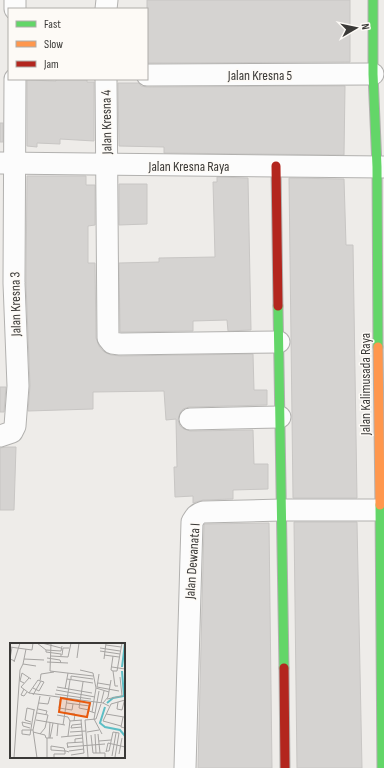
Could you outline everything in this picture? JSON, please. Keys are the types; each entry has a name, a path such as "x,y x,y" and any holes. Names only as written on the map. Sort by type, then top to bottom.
{"street":[{"name":"Jalan Kalimusada Raya","path":"373,0 373,74 381,167 382,768"},
{"name":"Jalan Kresna 5","path":"148,75 373,74"},
{"name":"Jalan Kresna 3","path":"0,436 12,432 15,426 18,386 8,163 15,80"},
{"name":"Jalan Kresna 4","path":"106,80 108,338 112,343 120,344 279,342"},
{"name":"Jalan Kresna Raya","path":"8,163 381,167"},
{"path":"276,166 285,768"},
{"path":"190,419 280,417"},
{"name":"Jalan Dewanata I","path":"185,768 192,522 197,514 203,512 281,510 382,510"}],"building":[{"path":"147,0 350,0 350,62 148,63"},
{"path":"27,80 87,80 87,82 94,82 94,141 60,139 60,144 37,143 37,147 27,146"},
{"path":"118,83 139,83 141,86 147,87 345,86 344,155 164,153 164,147 119,146"},
{"path":"0,123 3,123 3,142 0,142"},
{"path":"27,176 86,176 86,185 95,185 95,225 88,226 88,263 95,263 96,338 103,351 111,355 120,356 253,354 254,390 267,390 267,405 189,407 183,409 178,420 180,426 190,431 253,430 254,464 268,464 268,489 233,490 233,499 203,500 193,503 193,496 175,497 174,467 177,467 176,419 166,420 164,391 93,392 93,409 28,411 30,386 26,283"},
{"path":"217,177 248,178 251,330 228,331 227,320 193,321 193,331 120,332 119,263 159,262 159,258 215,257 213,182 217,182"},
{"path":"289,178 344,179 346,245 353,245 357,498 293,498"},
{"path":"119,184 147,184 147,224 119,225"},
{"path":"0,387 6,387 4,412 0,412"},
{"path":"16,447 14,510 0,510 0,448"},
{"path":"294,522 357,522 362,768 297,768"},
{"path":"269,523 272,768 198,768 204,525"}],"traffic: fast":[{"path":"373,0 373,74 377,167 378,347"},
{"path":"278,306 284,668"},
{"path":"380,505 382,768"}],"traffic: slow":[{"path":"378,347 380,505"}],"traffic: jam":[{"path":"276,166 278,306"},
{"path":"284,668 285,768"}]}
